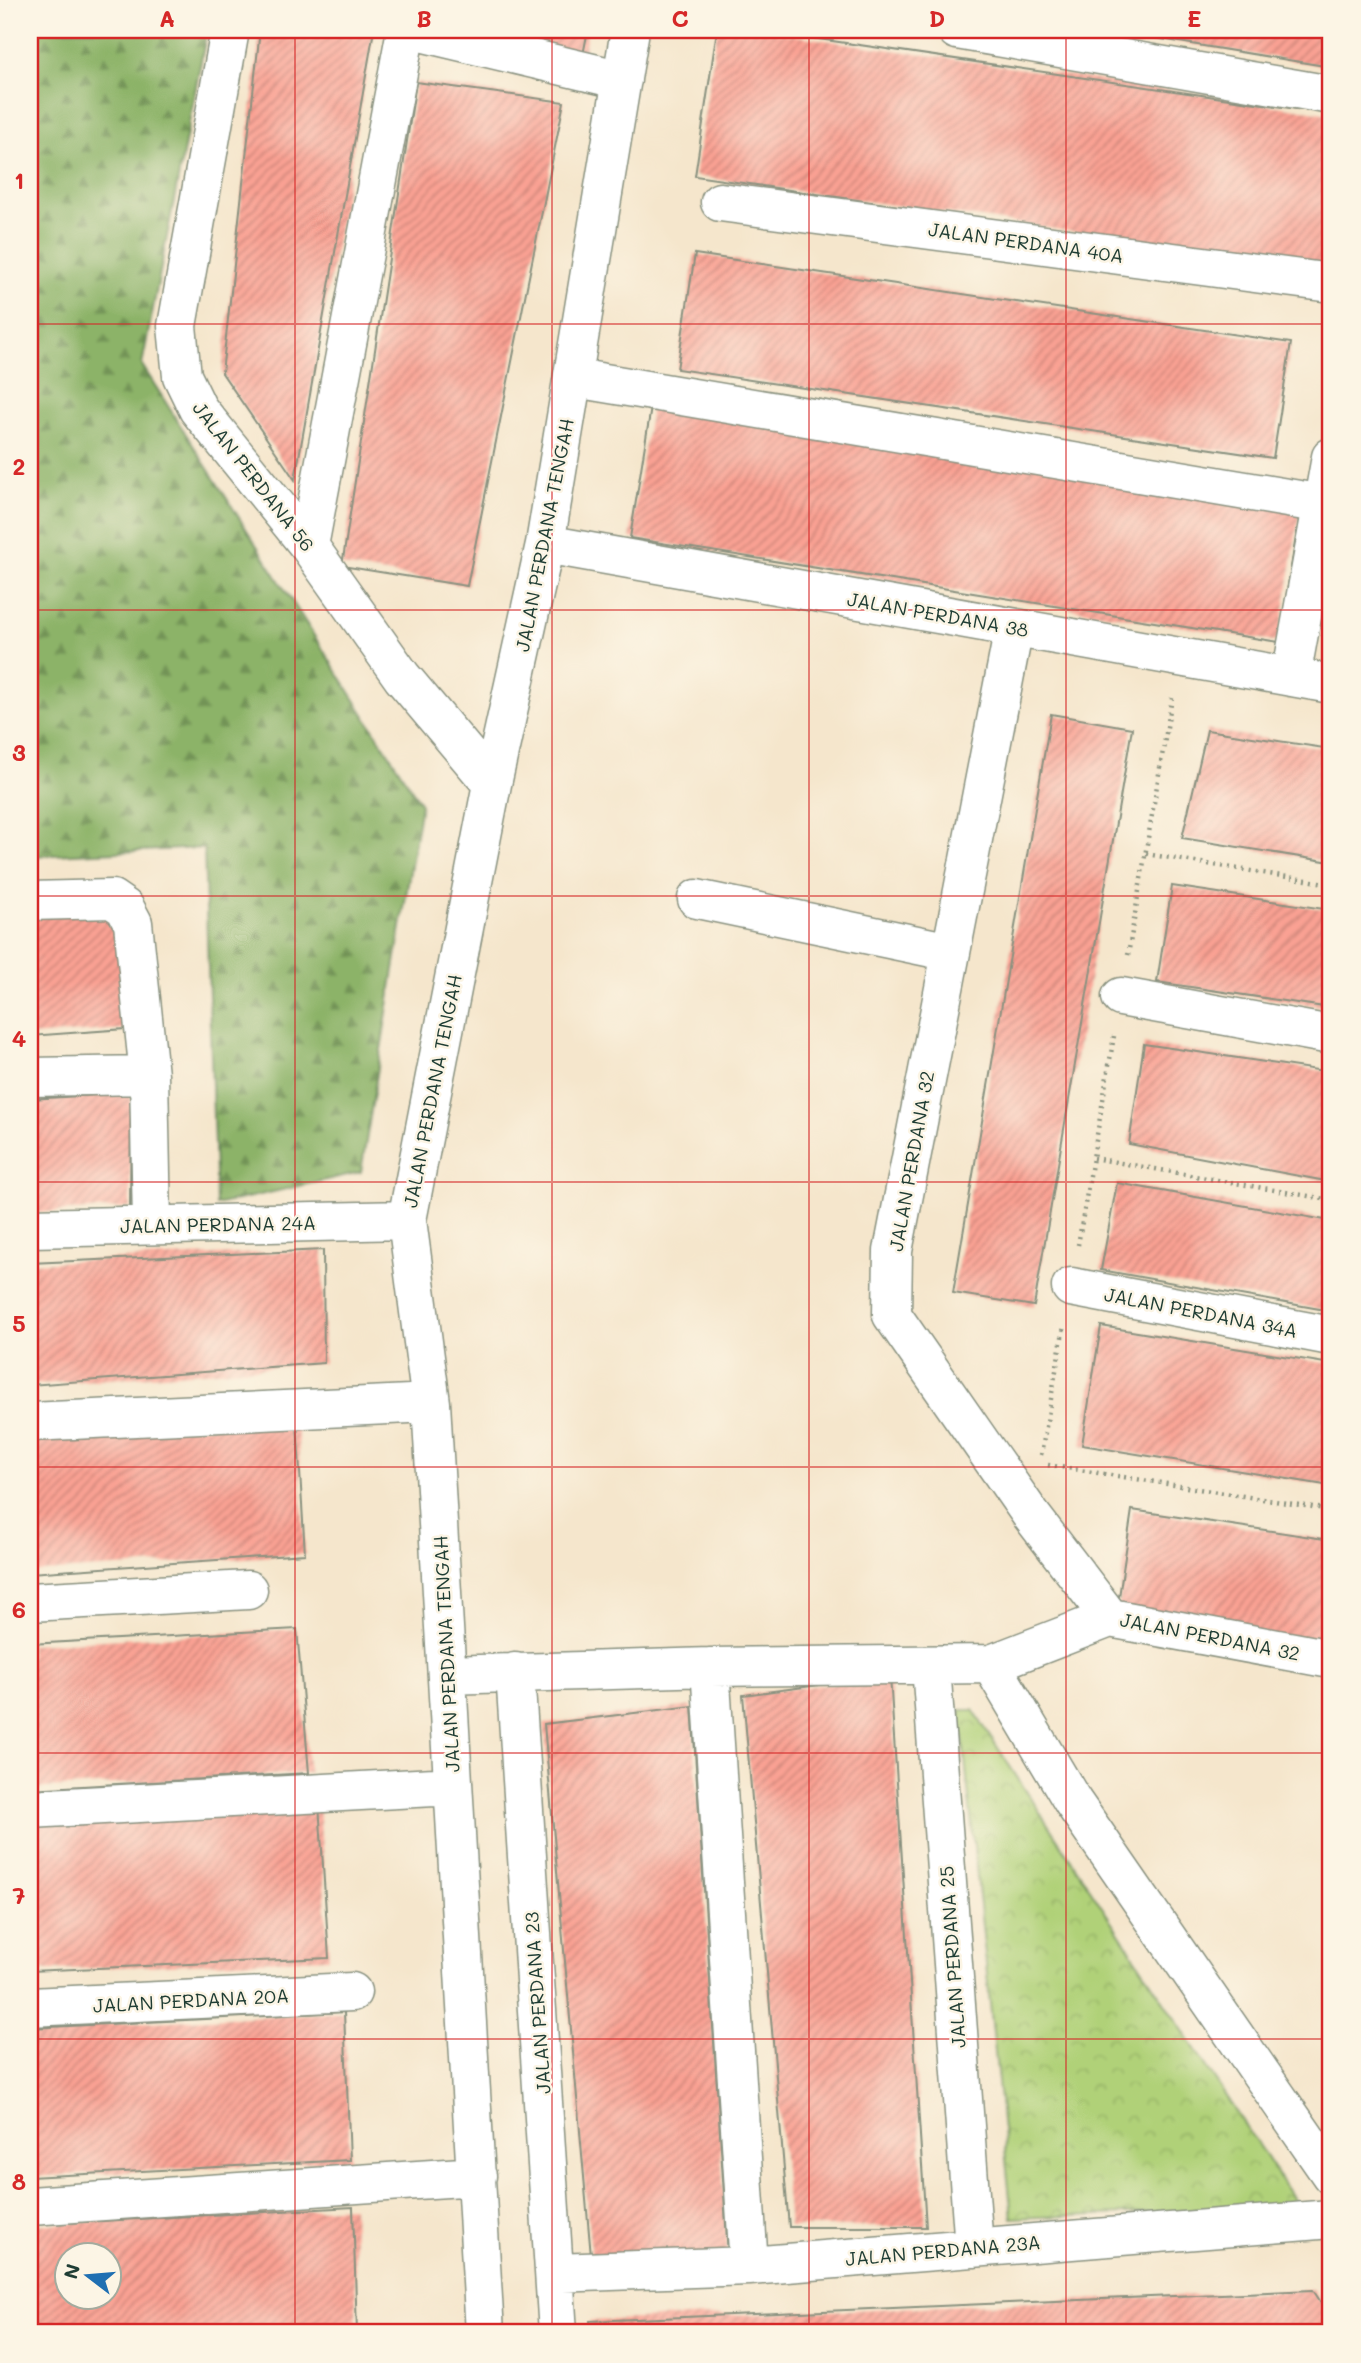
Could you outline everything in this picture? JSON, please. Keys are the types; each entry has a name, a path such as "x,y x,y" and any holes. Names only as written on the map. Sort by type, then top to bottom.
{"street":[{"name":"JALAN PERDANA 56","path":"230,30 177,326 183,376 198,410 309,546 402,677 492,784"},
{"path":"309,546 406,30"},
{"path":"412,30 622,80"},
{"name":"JALAN PERDANA TENGAH","path":"485,2333 430,1403 407,1220 492,784 545,544 575,378 630,30"},
{"path":"957,30 1331,95"},
{"name":"JALAN PERDANA 40A","path":"720,202 1331,283"},
{"path":"575,378 1323,504"},
{"path":"1291,677 1331,457"},
{"name":"JALAN PERDANA 38","path":"545,544 1331,684"},
{"name":"JALAN PERDANA 32","path":"1014,628 893,1251 892,1315 1031,1515 1110,1618 1331,1659"},
{"path":"30,901 112,899 125,908 133,923 149,1075 152,1224"},
{"path":"697,900 951,952"},
{"path":"1121,997 1331,1035"},
{"path":"30,1077 149,1075"},
{"name":"JALAN PERDANA 24A","path":"30,1228 407,1220"},
{"name":"JALAN PERDANA 34A","path":"1071,1287 1331,1336"},
{"path":"30,1422 430,1403"},
{"path":"30,1602 248,1590"},
{"path":"448,1675 710,1667 992,1664 1110,1618"},
{"path":"992,1664 1073,1802 1331,2175"},
{"name":"JALAN PERDANA 25","path":"931,1666 974,2248"},
{"path":"710,1667 749,2266"},
{"name":"JALAN PERDANA 23","path":"515,1672 558,2333"},
{"path":"30,1809 453,1786"},
{"name":"JALAN PERDANA 20A","path":"30,2007 352,1992"},
{"path":"30,2206 477,2176"},
{"name":"JALAN PERDANA 23A","path":"555,2273 749,2266 1331,2219"}],"path":[{"path":"1180,657 1040,1464 1331,1510"},
{"path":"1146,854 1331,884"},
{"path":"1093,1158 1331,1200"}],"green space":[{"path":"30,30 207,30 142,365 421,804 361,1172 216,1205 204,848 30,856"},
{"path":"960,1710 973,1710 1299,2208 1012,2218"}],"building":[{"path":"260,30 374,30 295,480 222,373"},
{"path":"462,30 588,30 583,55"},
{"path":"717,30 757,30 1331,114 1331,189 1320,268 695,176"},
{"path":"1331,30 1331,67 1112,31"},
{"path":"416,82 564,102 467,586 342,566"},
{"path":"695,254 1291,343 1273,458 677,369"},
{"path":"652,401 1301,505 1279,642 630,538"},
{"path":"1051,714 1132,728 1034,1306 953,1293"},
{"path":"1207,730 1331,749 1331,862 1182,838"},
{"path":"1172,886 1331,910 1331,1008 1157,982"},
{"path":"123,913 125,1029 30,1036 30,916"},
{"path":"1144,1044 1331,1072 1331,1182 1129,1144"},
{"path":"131,1093 130,1208 30,1213 30,1099"},
{"path":"1117,1183 1331,1221 1331,1311 1101,1270"},
{"path":"323,1250 324,1363 30,1385 30,1263"},
{"path":"1101,1326 1331,1364 1331,1486 1082,1445"},
{"path":"297,1422 305,1554 30,1573 30,1437"},
{"path":"1132,1510 1331,1540 1331,1649 1116,1617"},
{"path":"297,1629 309,1773 30,1789 30,1644"},
{"path":"890,1676 926,2227 789,2227 743,1695"},
{"path":"692,1706 728,2256 591,2256 544,1724"},
{"path":"319,1804 329,1958 30,1971 30,1820"},
{"path":"344,2012 350,2160 30,2177 30,2028"},
{"path":"353,2207 357,2333 30,2333 30,2225"},
{"path":"1313,2290 1331,2318 1331,2333 591,2333 590,2321"}]}
